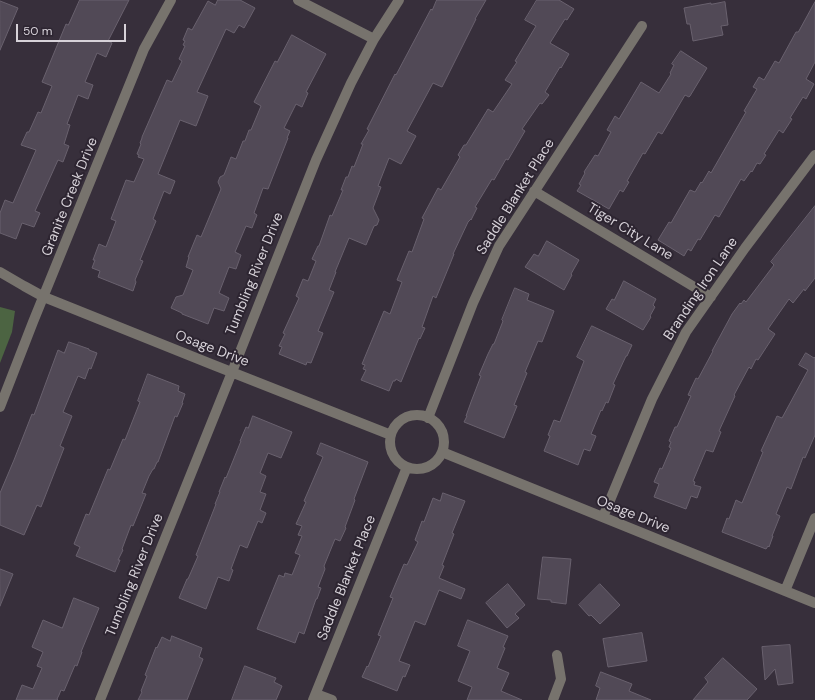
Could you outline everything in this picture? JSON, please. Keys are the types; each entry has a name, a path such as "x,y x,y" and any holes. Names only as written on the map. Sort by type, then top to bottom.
{"street":[{"name":"Granite Creek Drive","path":"0,407 144,49 171,0"},
{"path":"298,0 374,39"},
{"name":"Tumbling River Drive","path":"100,700 316,160 374,39 399,0"},
{"name":"Saddle Blanket Place","path":"428,418 473,303 499,246 642,26"},
{"name":"Branding Iron Lane","path":"603,518 652,399 686,332 745,248 815,155"},
{"name":"Tiger City Lane","path":"534,191 711,296"},
{"name":"Osage Drive","path":"0,272 44,297 391,435"},
{"name":"Osage Drive","path":"0,280 24,286"},
{"path":"413,415 428,418 439,426 442,432 442,452 433,463 428,466 414,469 407,467 400,463 391,450 390,442 394,428 399,422 413,415"},
{"name":"Osage Drive","path":"442,452 815,603"},
{"name":"Saddle Blanket Place","path":"315,697 407,467"},
{"path":"786,591 815,518"},
{"path":"553,700 561,679 557,655"},
{"path":"315,697 332,700"}],"green space":[{"path":"0,307 15,311 12,332 0,363"}],"building":[{"path":"80,0 129,0 108,41 112,43 106,57 97,53 85,82 93,85 88,99 78,95 67,124 70,125 64,144 69,146 63,162 58,160 35,211 40,213 34,227 22,223 16,239 0,233 0,213 5,200 13,203 36,150 21,145 38,112 41,113 52,86 42,82 66,24 68,25"},
{"path":"218,0 240,0 255,8 244,28 239,25 234,33 226,29 197,92 208,96 196,126 180,120 158,174 175,181 170,194 164,191 153,219 156,221 140,260 143,261 135,280 136,282 133,291 98,277 100,271 92,268 95,260 93,260 99,244 106,247 116,221 111,219 126,180 134,182 144,159 138,157 139,155 137,154 142,137 167,80 172,82 182,61 179,59 185,46 183,45 185,41 183,40 188,28 192,30 208,1 215,5"},
{"path":"437,0 486,0 475,19 442,87 433,83 407,131 416,136 401,164 389,158 378,186 381,187 373,208 379,220 377,225 374,226 366,245 349,238 329,290 334,292 318,331 323,333 311,363 307,362 306,365 279,354 282,347 279,346 285,334 283,333 299,298 296,296 303,279 308,281 316,261 312,259 319,246 330,215 332,216 343,190 341,190 346,177 348,177 352,166 354,167 363,144 361,144 369,130 367,129 395,74 396,75"},
{"path":"537,0 559,0 574,9 567,20 565,19 550,43 569,54 545,92 549,95 542,104 540,103 522,129 525,131 508,160 506,159 494,180 492,179 475,207 477,208 471,220 468,222 453,254 436,298 433,296 422,327 425,328 420,339 419,338 401,382 396,379 393,381 389,391 361,380 366,370 363,369 365,365 362,364 384,311 390,314 402,282 397,280 409,251 412,252 424,219 422,218 438,188 441,190 460,157 458,155 464,145 466,145 488,109 493,112 512,84 505,80 517,62 515,61 536,26 525,20"},
{"path":"0,1 18,8 0,50"},
{"path":"725,2 728,25 721,26 723,35 693,41 690,24 687,24 684,8"},
{"path":"815,2 815,62 806,79 814,84 806,99 803,97 783,133 779,130 764,154 766,155 760,164 757,163 752,172 751,171 744,181 741,179 719,217 715,215 700,240 698,239 691,251 688,249 684,256 658,240 669,222 671,223 690,190 695,192 709,171 711,173 746,112 744,111 757,89 753,87 759,77 764,80 775,61 779,63"},
{"path":"292,35 326,54 306,92 308,93 302,107 296,104 284,128 290,131 268,189 263,188 254,213 257,215 252,228 246,226 235,252 241,255 236,269 229,267 219,293 229,298 224,311 214,308 208,324 171,308 176,297 183,295 193,270 186,267 188,257 197,235 201,237 221,189 218,182 220,177 224,175 231,157 236,159 243,141 245,141 249,130 251,130 261,106 254,102 275,61 277,62"},
{"path":"681,51 707,68 690,96 685,95 662,134 658,132 645,154 643,153 627,181 629,182 623,192 620,190 609,209 577,191 581,185 579,184 585,173 584,172 595,155 598,156 611,132 607,130 615,116 619,119 641,82 659,93 671,74 670,73 674,65 672,64"},
{"path":"815,206 815,278 793,303 789,299 768,329 775,334 758,360 756,359 751,369 749,367 734,395 735,396 719,431 721,432 713,452 706,450 693,481 695,482 694,485 701,487 697,498 691,496 686,509 654,497 659,484 654,482 660,468 662,469 671,448 669,447 671,442 669,441 691,396 688,395 696,378 698,379 732,314 740,303 741,304 744,300 746,302 774,265 771,262"},
{"path":"547,241 579,260 564,290 525,267 534,254 538,256"},
{"path":"624,281 656,299 653,305 655,307 650,316 651,317 643,330 606,309 612,299 614,300"},
{"path":"515,288 529,294 527,300 554,311 542,342 538,341 525,372 527,373 514,405 517,406 504,438 464,422 481,376 479,375 494,344"},
{"path":"592,326 632,345 613,384 615,385 608,403 606,402 602,411 601,410 591,434 596,436 590,451 584,449 578,465 544,451 554,420 560,422 584,361 577,357"},
{"path":"69,342 97,353 91,369 89,368 85,379 78,376 63,412 72,416 60,446 64,448 41,507 37,505 24,535 0,525 0,493 32,414 34,415 58,350 64,353"},
{"path":"806,353 814,358 815,357 815,435 805,458 803,457 791,489 787,487 776,514 780,516 769,547 768,546 766,549 722,532 727,518 729,519 736,500 742,503 763,452 761,451 777,416 782,418 808,370 799,365"},
{"path":"148,374 179,386 178,391 185,394 183,403 177,417 175,416 158,462 149,476 142,493 146,494 133,526 131,525 115,572 76,556 80,547 74,544 86,514 89,515 108,469 110,470 123,439 125,440 140,402 138,401"},
{"path":"253,416 292,432 281,458 268,453 260,473 266,476 260,492 266,494 260,510 266,513 262,523 258,521 247,548 240,545 231,569 233,570 229,581 218,577 206,609 179,598 198,556 196,555 225,477 226,478 246,427 248,428"},
{"path":"321,443 368,462 354,499 355,500 345,527 346,528 340,541 335,539 324,566 325,569 318,587 321,588 304,634 299,632 295,643 257,629 279,575 284,577 285,573 292,575 300,555 295,553 302,536 298,535 302,526 296,524 323,457 317,454"},
{"path":"443,493 465,501 452,533 454,534 442,565 444,566 439,578 465,589 461,599 439,590 425,625 415,621 399,661 410,665 405,677 403,676 397,691 362,677 367,666 368,667 381,636 378,635 393,598 390,597 404,564 407,565 418,542 415,540 422,521 424,522 433,498 440,501"},
{"path":"543,557 571,559 566,604 551,602 551,600 538,599"},
{"path":"0,569 13,574 0,606"},
{"path":"508,584 525,605 515,614 519,618 507,628 486,603"},
{"path":"600,584 620,605 600,624 591,615 589,616 579,605"},
{"path":"74,598 99,608 81,652 77,666 75,665 64,691 61,690 57,699 58,700 16,700 22,685 33,689 42,668 37,666 43,652 32,647 43,620 62,628"},
{"path":"468,620 508,636 497,668 509,673 501,691 522,700 467,700 472,687 458,681 470,651 458,646"},
{"path":"642,633 647,661 608,667 603,639"},
{"path":"172,636 202,648 199,657 203,659 187,700 138,700 147,676 145,675 156,647 157,648 162,637 170,641"},
{"path":"790,645 793,683 778,685 775,669 765,680 762,647"},
{"path":"723,658 757,689 747,700 693,700 708,682 705,678"},
{"path":"245,666 276,678 274,682 282,686 276,700 232,700"},
{"path":"601,672 632,684 629,691 651,700 596,700 600,688 596,686"}]}
